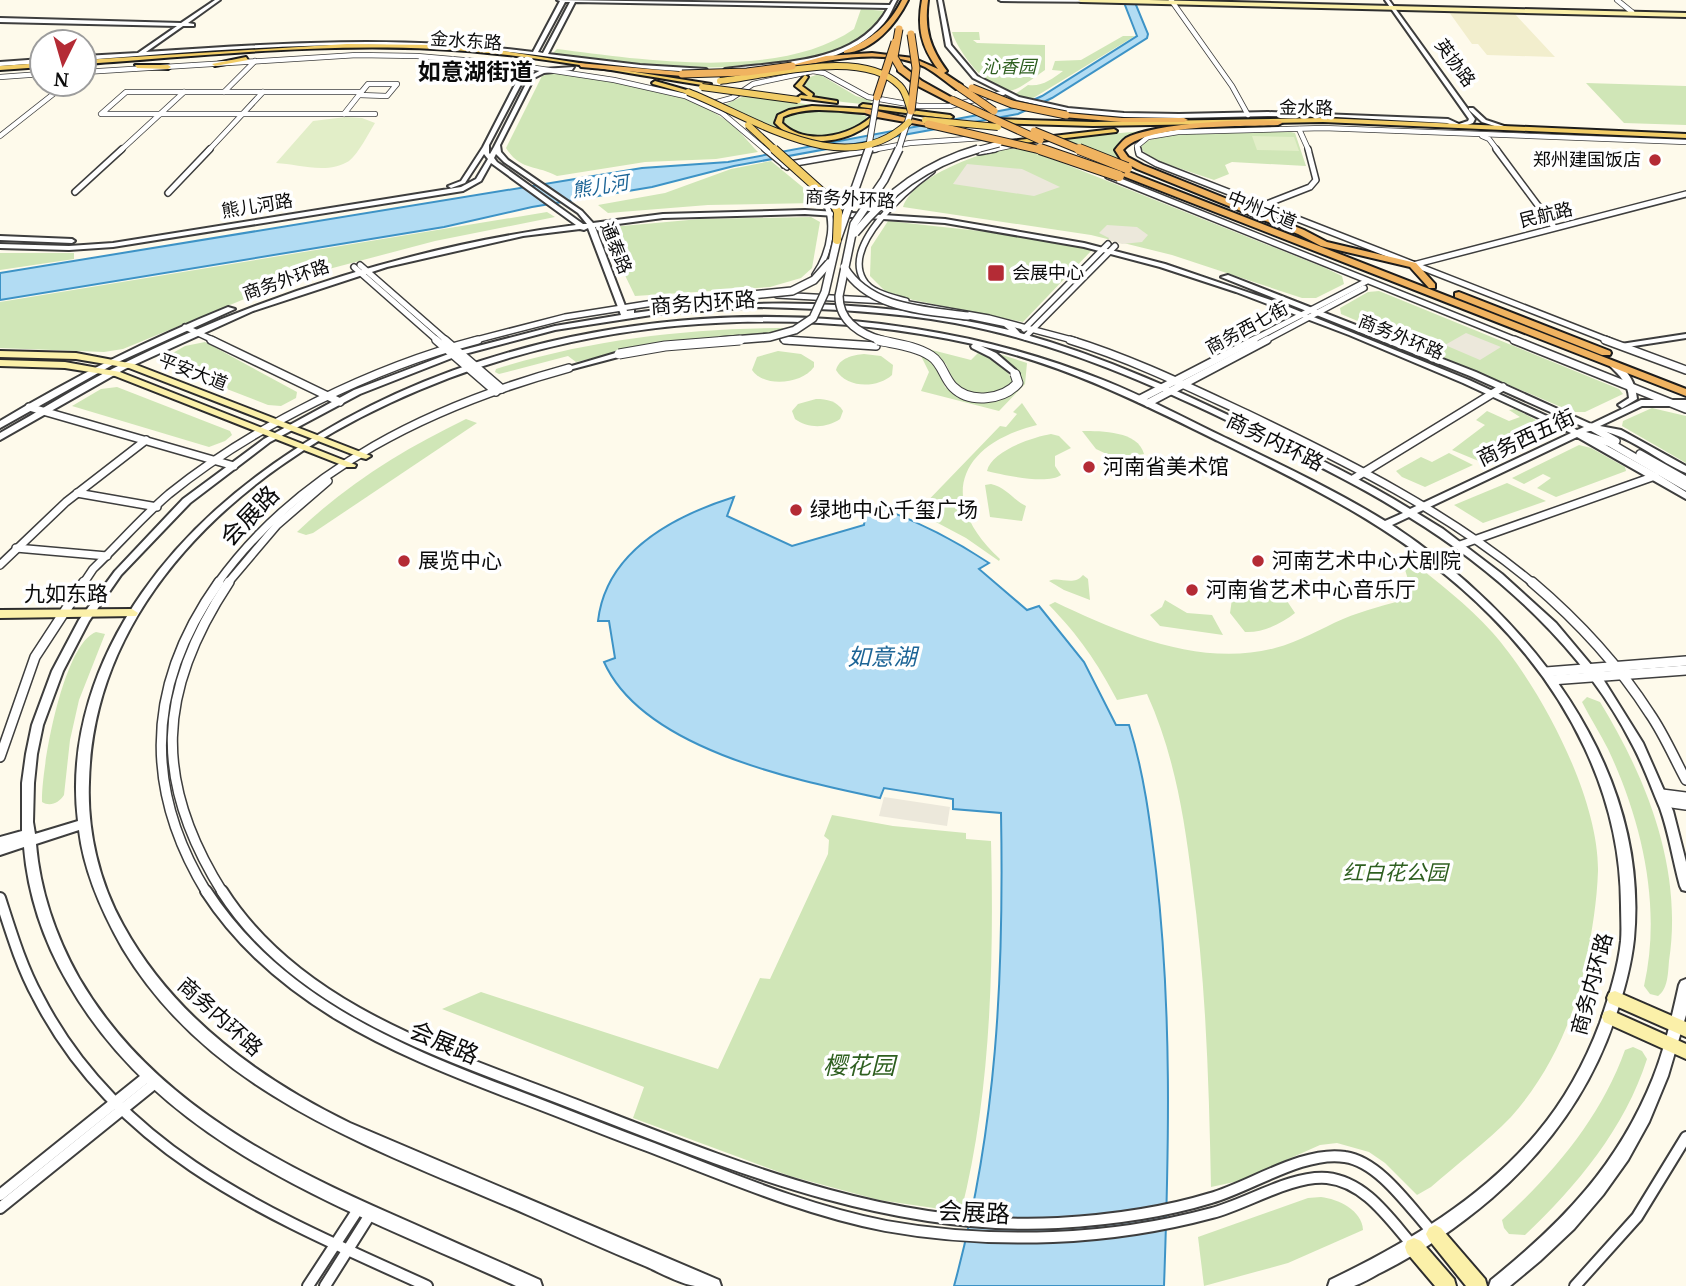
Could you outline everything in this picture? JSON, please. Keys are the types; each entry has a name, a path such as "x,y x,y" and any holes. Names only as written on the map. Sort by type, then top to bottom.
{"highway":[{"name":"中州大道","path":"906,0 895,42 894,57 901,69 919,83 952,100 1022,132 1324,244 1614,366 1686,393"},
{"path":"817,61 855,49 880,35 891,26 906,0"},
{"name":"中州大道","path":"925,0 921,30 924,44 939,66 958,87 1013,121 1125,170 1431,290 1686,383"},
{"path":"922,13 938,53 955,75 972,88 1012,104 1132,120 1228,119"},
{"path":"911,31 916,68 911,111"},
{"path":"877,97 895,42"},
{"path":"581,65 682,74 733,73 865,55 905,58 930,67 958,87"},
{"path":"870,113 927,122 1125,170 1346,266 1366,281 1431,290"},
{"path":"1125,170 1119,147 1126,139 1138,134 1278,123"},
{"path":"1125,170 1140,167 1256,213 1324,244 1413,265 1431,290"}],"main road":[{"path":"1081,0 1393,5 1686,14"},
{"path":"1393,5 1686,14"},
{"name":"金水东路","path":"98,59 316,47 394,46 476,50 650,75"},
{"name":"金水东路","path":"98,68 269,56 414,53 493,58 705,85 870,113"},
{"path":"545,55 581,65"},
{"path":"215,64 269,56"},
{"path":"0,66 28,64"},
{"path":"123,65 168,67"},
{"path":"650,75 720,81 750,79 813,66 855,68 881,75 899,84 908,93 911,111"},
{"path":"572,68 688,92 790,140 830,147 878,142 897,133 909,122"},
{"path":"852,104 802,92 798,84 805,77 835,71 861,73 877,81 877,97"},
{"path":"0,75 28,73"},
{"path":"650,75 705,85"},
{"name":"金水东路","path":"799,99 950,117"},
{"path":"812,108 870,113 859,130 835,137 801,136 779,126 778,119 786,113 812,108"},
{"path":"735,113 833,202 838,212 836,240"},
{"name":"金水路","path":"950,117 1093,124 1228,119 1323,120 1497,133 1686,139"},
{"name":"金水路","path":"927,122 1088,130 1278,123 1463,129"},
{"path":"1007,144 1156,128"},
{"path":"1426,131 1463,129"},
{"name":"平安大道","path":"0,354 76,356 111,367 349,463"},
{"name":"平安大道","path":"0,363 65,365 97,370 125,365 363,454"},
{"name":"九如东路","path":"0,616 131,616"},
{"path":"1615,999 1682,1028"},
{"path":"1610,1017 1680,1049"},
{"path":"1435,1234 1478,1286"},
{"path":"1414,1247 1447,1286"}],"street":[{"path":"142,56 218,0"},
{"path":"142,56 228,0"},
{"path":"535,54 562,0 892,7"},
{"path":"545,55 573,0"},
{"path":"142,56 316,44 397,43 463,45 663,69 717,70 769,66 816,57 856,44 878,30 895,0"},
{"path":"922,13 938,0"},
{"path":"938,0 940,21 951,48 979,78 1002,92 1063,112 1121,116 1392,118 1448,121 1463,129 1497,133 1686,139"},
{"path":"1001,0 1121,1"},
{"path":"1619,0 1632,12"},
{"path":"1169,1 1232,86 1248,115"},
{"name":"英协路","path":"1393,5 1472,119 1463,129"},
{"name":"英协路","path":"1393,5 1478,118 1497,133"},
{"path":"0,20 192,25"},
{"path":"98,70 394,55 518,65 659,89 709,106 732,120 823,197 830,210 822,264 813,277 792,288 620,311"},
{"path":"224,92 255,61"},
{"path":"485,148 525,71 518,65"},
{"path":"769,66 782,77"},
{"path":"480,178 533,77 551,70 572,68"},
{"path":"709,106 740,97 760,82 819,71 868,97 928,107 950,106 1002,92"},
{"path":"344,114 360,94 368,84 397,84 387,96 360,94 263,92 126,92 101,114 161,114 242,114 344,114 375,114"},
{"path":"75,192 184,92"},
{"path":"168,193 263,92"},
{"path":"569,368 620,354 677,345 770,337 795,330 817,313 825,292 836,240 867,160 870,113 877,97"},
{"path":"0,136 48,98"},
{"path":"911,111 890,168 856,221 849,241 839,304 847,320 859,330 879,340 931,356 943,367 953,387 971,395 992,397 1011,391 1018,383 1015,374 993,355 953,337"},
{"path":"1264,205 1310,187 1316,180 1311,156 1299,128"},
{"path":"1426,131 1299,128 1163,134 1142,140 1137,146 1139,154 1157,164 1686,370"},
{"path":"1497,133 1555,227"},
{"path":"782,163 910,143 975,138 1007,144 1089,169 1686,409"},
{"path":"849,241 888,197 912,176 950,158 1007,144"},
{"path":"1007,144 939,167 915,183 886,213 865,244 860,267 861,277 869,286 884,295 919,305 1102,350 1184,384 1367,471 1424,503 1478,538 1564,610 1647,708 1686,780"},
{"path":"478,158 500,155 497,147"},
{"name":"熊儿河路","path":"0,238 71,241 136,236 446,187 463,182 485,148"},
{"name":"通泰路","path":"485,148 490,159 512,176 566,215 583,222"},
{"name":"通泰路","path":"500,155 580,212 620,311"},
{"name":"熊儿河路","path":"0,246 69,248 113,245 463,189 480,178 495,174 512,176"},
{"name":"民航路","path":"1413,265 1686,194"},
{"name":"商务外环路","path":"0,437 111,367 185,327 276,292 360,269 583,222 830,210 886,213 1108,248 1311,313 1503,387 1581,428 1686,496"},
{"path":"1025,332 1108,248"},
{"path":"620,311 659,303 792,292 814,280 825,270 834,254"},
{"path":"845,267 853,283 866,293 900,304 1007,324 1025,332"},
{"path":"360,269 499,391"},
{"name":"商务外环路","path":"125,365 194,332 360,269"},
{"name":"商务西七街","path":"1144,401 1184,384 1366,281"},
{"path":"739,296 814,296 919,305"},
{"name":"商务内环路","path":"534,1286 290,1176 213,1131 152,1079 97,1018 62,961 40,903 27,838 28,776 39,720 58,669 87,616 142,545 186,503 234,466 292,427 452,350 620,311 718,305 834,306 925,316 1025,332 1167,390 1353,479 1408,510 1460,545 1542,614 1592,673 1632,732 1663,798 1679,848 1686,886"},
{"name":"商务外环路","path":"1311,313 1581,428 1618,432 1686,470"},
{"name":"商务西七街","path":"1167,390 1176,381 1311,313"},
{"name":"商务内环路","path":"713,1286 360,1135 263,1083 211,1043 160,991 132,952 104,899 83,821 82,764 90,712 102,673 131,616 167,564 207,521 249,485 318,437 392,399 472,367 591,336 677,324 786,319 888,326 953,337 1061,367 1144,401 1321,488 1382,523 1476,594 1521,639 1572,709 1599,761 1628,868 1629,925 1610,1017 1585,1074 1541,1138 1490,1192 1414,1247 1336,1286"},
{"path":"783,339 792,342 876,346 867,341 866,334 888,326"},
{"path":"185,327 340,402"},
{"path":"1621,346 1686,338"},
{"path":"0,757 21,688 61,616 107,556 157,507 216,460 277,421 326,395 386,369 452,350"},
{"path":"1614,366 1627,378 1631,388"},
{"name":"会展路","path":"569,368 431,415 363,454 283,510 242,552 208,598 177,655 163,713 159,761 175,827 208,898 247,946 286,980 346,1022 424,1059 780,1196 866,1221 942,1233 1056,1237 1136,1229 1178,1221 1240,1205 1302,1181 1330,1178 1356,1187 1414,1247"},
{"path":"0,425 97,370"},
{"path":"1353,479 1503,387"},
{"name":"商务西五街","path":"1581,428 1630,401 1634,394 1631,388"},
{"name":"商务西五街","path":"1382,523 1581,428 1641,403 1686,404"},
{"path":"29,407 234,466"},
{"path":"1581,428 1686,480"},
{"path":"1581,428 1686,487"},
{"path":"0,565 77,493 146,440"},
{"name":"会展路","path":"349,463 290,511 251,553 217,598 188,655 174,711 171,758 187,823 220,892 259,938 297,972 355,1012 432,1048 786,1183 869,1207 946,1219 1053,1223 1131,1215 1232,1192 1312,1161 1337,1156 1360,1160 1373,1167 1435,1234"},
{"path":"1460,545 1656,476"},
{"path":"77,493 157,507"},
{"path":"16,548 107,556"},
{"path":"1549,676 1686,662"},
{"path":"1618,671 1686,670"},
{"path":"1663,798 1686,796"},
{"path":"1663,798 1686,805"},
{"path":"0,850 27,838 83,821"},
{"path":"0,842 27,838"},
{"path":"0,898 18,959 38,1004 76,1059 118,1106 182,1161 263,1210 427,1286"},
{"path":"1497,1286 1548,1244 1603,1183 1649,1110 1680,1049 1686,985"},
{"path":"0,1195 152,1079"},
{"path":"0,1208 118,1106"},
{"path":"1575,1286 1642,1211 1686,1137"},
{"path":"325,1286 359,1208"},
{"path":"308,1286 371,1213"}],"shaded area":[{"path":"1449,12 1514,13 1555,57 1487,55 1478,44 1472,44"},
{"path":"967,164 1022,169 1060,187 1034,196 953,184"},
{"path":"1107,225 1137,227 1148,235 1142,242 1122,244 1108,240 1109,238 1099,233"},
{"path":"1466,333 1501,347 1480,360 1445,345"},
{"path":"884,797 950,807 947,826 879,816"}],"green space":[{"path":"861,9 885,11 869,34 840,50 802,60 759,66 671,67 553,53 557,49 629,58 710,63 788,56 823,45 854,29"},
{"name":"沁香园","path":"952,32 979,32 980,40 973,40 977,43 1045,45 1045,70 1017,89 1004,90 976,70"},
{"path":"1123,36 1135,36 1030,100 1014,95 1028,85 1042,84 1063,71 1052,70 1055,61 1081,60"},
{"path":"555,72 645,87 690,101 731,124 758,152 716,159 645,162 557,176 523,164 506,148 542,76"},
{"path":"819,74 856,96 872,101 870,105 816,96 801,87 810,77"},
{"path":"1586,83 1686,86 1686,125 1624,123"},
{"path":"746,95 819,106 791,109 774,118 775,126 802,141 724,105"},
{"path":"804,110 828,110 867,116 862,125 853,131 827,136 800,133 781,122 788,114"},
{"path":"362,118 375,123 349,161 322,168 276,163 313,121"},
{"path":"1144,131 1120,140 1116,148 1121,158 1116,159 1061,138"},
{"path":"1189,133 1295,133 1306,166 1232,162 1225,165 1229,174 1214,180 1152,159 1142,150 1141,145 1169,135"},
{"path":"1252,136 1294,137 1299,151 1257,150"},
{"path":"1004,148 1026,150 1060,162 1323,267 1342,276 1344,284 1316,298 1302,298 1172,255 1091,235 903,207 909,196 932,177 962,162"},
{"path":"771,161 811,194 817,203 708,205 608,213 598,205 665,193 731,169"},
{"path":"547,212 555,217 435,241 310,274 123,349 104,352 0,348 0,302"},
{"path":"811,217 820,222 812,268 801,278 770,287 635,296 605,234 611,227 700,219"},
{"path":"888,221 1016,235 1092,250 1023,322 913,300 885,291 870,276 871,247"},
{"path":"0,253 74,253 74,259 0,270"},
{"path":"1379,291 1619,389 1623,394 1585,412 1573,412 1341,314 1340,308 1368,292"},
{"path":"791,328 782,332 628,350 576,362 568,356 499,374 495,372 496,369 569,350 642,337 716,330"},
{"path":"205,342 297,392 296,398 281,406 268,405 157,362 185,346"},
{"path":"928,349 971,360 978,353 1005,370 1014,386 989,395 967,392 956,386 946,364"},
{"path":"778,351 801,354 814,362 814,367 801,377 783,382 765,380 752,370 757,357"},
{"path":"996,353 1027,363 1025,384 999,411 921,391 929,372 920,354 937,366 945,387 959,396 991,401 1011,395 1021,384 1020,375"},
{"path":"864,354 881,356 893,365 892,375 879,382 863,384 847,381 836,370 843,360"},
{"path":"117,387 230,431 232,435 209,447 72,406 101,389"},
{"path":"816,399 828,400 838,405 843,411 840,419 818,426 795,419 792,411 798,404"},
{"path":"1022,403 1037,425 1010,434 989,446 974,461 965,478 963,496 968,516 999,561 966,538 917,512 1000,426 1006,427 1017,414 1013,412"},
{"path":"1652,408 1686,416 1686,463 1622,426 1623,421"},
{"path":"1515,409 1544,424 1546,430 1481,462 1452,450 1485,425 1476,420 1487,411 1509,421 1520,417 1509,410"},
{"path":"466,419 477,423 313,533 306,535 297,532 356,483 420,443"},
{"path":"1082,431 1109,432 1127,437 1140,446 1144,454 1115,458 1096,449"},
{"path":"1051,434 1059,436 1071,448 1055,456 1055,466 1061,475 1036,479 987,471 990,464 1004,451"},
{"path":"1579,445 1591,448 1625,467 1626,471 1556,497 1537,488 1551,478 1543,474 1524,484 1512,478"},
{"path":"1449,453 1473,465 1425,487 1402,477 1396,471 1421,457 1432,462"},
{"path":"1507,483 1546,501 1483,523 1454,505"},
{"path":"991,484 1026,506 1022,521 990,517 985,485"},
{"name":"红白花公园","path":"1408,558 1472,612 1510,655 1547,712 1578,777 1596,842 1598,871 1590,939 1575,1003 1559,1044 1525,1100 1482,1144 1431,1187 1417,1195 1385,1163 1369,1152 1337,1143 1320,1145 1239,1181 1211,1187 1201,957 1185,832 1171,762 1147,694 1117,700 1087,650 1049,605 1055,602 1106,625 1162,644 1219,654 1247,653 1284,645 1351,616 1409,598 1411,589 1402,560"},
{"path":"1083,575 1088,579 1090,600 1049,581 1071,581"},
{"path":"1228,586 1283,595 1295,613 1271,627 1245,632 1230,613 1232,599"},
{"path":"1165,600 1187,613 1212,615 1223,635 1160,626 1150,615 1162,607"},
{"path":"96,632 105,634 79,700 70,740 64,795 60,800 48,804 42,802 43,786 56,709 74,659 84,641"},
{"path":"1587,697 1600,702 1633,762 1657,826 1666,859 1672,927 1667,980 1658,996 1650,994 1644,986 1651,926 1646,865 1639,835 1608,749 1582,702"},
{"name":"樱花园","path":"832,815 893,826 966,833 966,839 991,841 992,933 988,1028 979,1122 961,1212 879,1200 790,1176 633,1118 644,1087 442,1009 481,992 718,1069 760,978 770,979 828,854 829,840 824,836"},
{"path":"1633,1047 1642,1051 1647,1059 1638,1084 1612,1132 1581,1176 1525,1235 1509,1234 1502,1220 1540,1183 1574,1142 1603,1098 1625,1050"},
{"path":"1308,1198 1335,1200 1354,1211 1363,1230 1288,1263 1204,1286 1198,1237"}],"water":[{"name":"熊儿河","path":"1123,0 1134,0 1148,34 1147,38 1052,98 1018,114 734,166 652,187 532,207 444,227 0,300 0,273 642,168 728,162 1015,108 1042,96 1137,36"},
{"name":"如意湖","path":"734,497 727,516 792,546 864,525 867,503 915,522 960,545 989,563 979,569 1027,610 1039,606 1084,662 1116,725 1129,725 1149,815 1165,975 1168,1130 1164,1286 954,1286 980,1168 995,1051 1001,933 1001,813 953,809 953,799 884,788 880,798 766,770 725,756 686,739 652,717 624,692 604,662 615,658 609,621 598,621 604,596 614,575 646,540 667,526"}],"place":[{"name":"郑州建国饭店","path":"1655,160"},
{"name":"会展中心","path":"996,273"},
{"name":"河南省美术馆","path":"1089,467"},
{"name":"绿地中心千玺广场","path":"796,510"},
{"name":"展览中心","path":"404,561"},
{"name":"河南艺术中心大剧院","path":"1258,561"},
{"name":"河南省艺术中心音乐厅","path":"1192,590"}],"district":[{"name":"如意湖街道","path":"475,72"}]}
